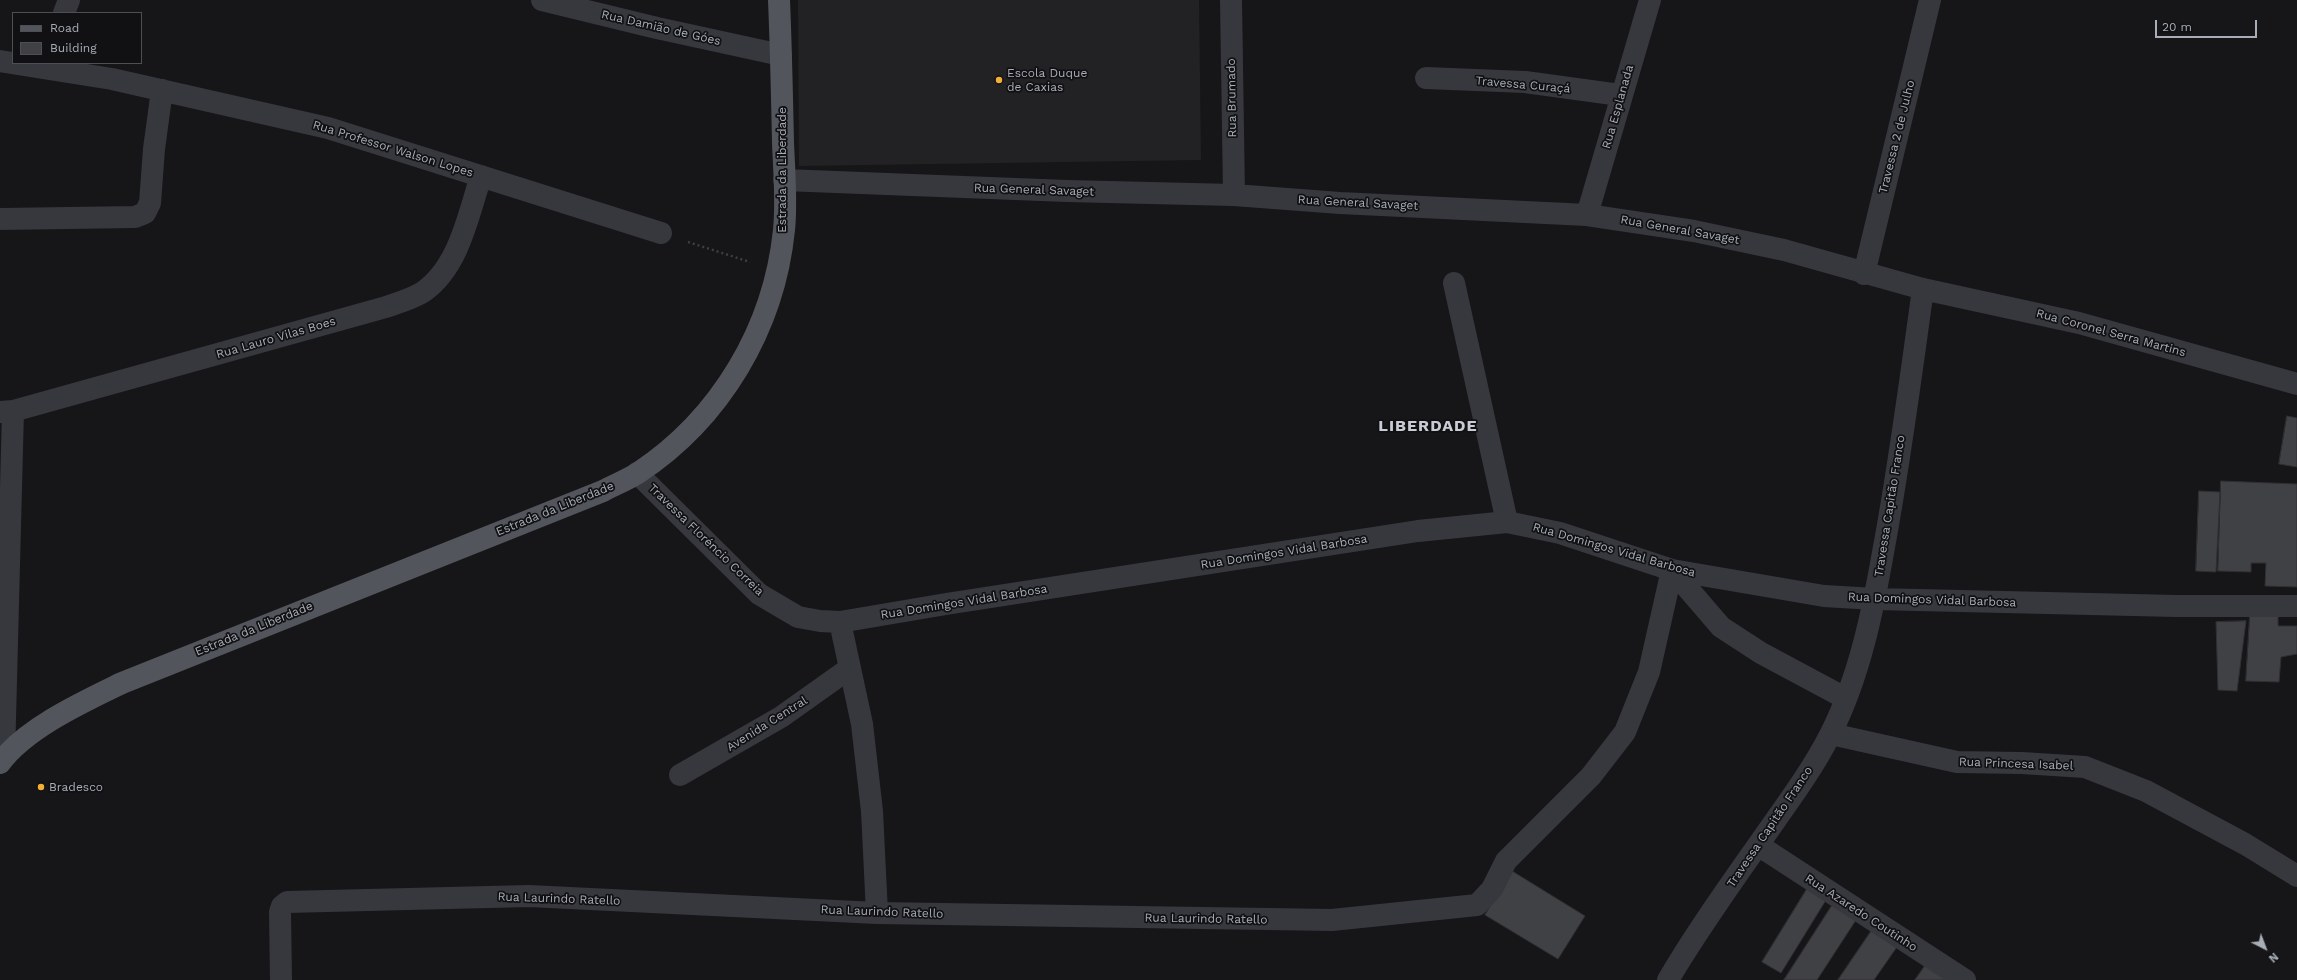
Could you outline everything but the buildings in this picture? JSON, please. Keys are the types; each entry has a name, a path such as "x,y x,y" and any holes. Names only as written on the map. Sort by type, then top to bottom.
{"main road":[{"name":"Estrada da Liberdade","path":"1,759 38,729 76,706 122,683 603,491 637,473 670,448 701,418 723,392 745,357 765,315 777,271 784,229 779,0"}],"street":[{"path":"64,12 69,0"},
{"name":"Rua Damião de Góes","path":"542,0 781,55"},
{"name":"Rua Brumado","path":"1231,0 1234,195"},
{"name":"Rua Esplanada","path":"1586,215 1620,95 1650,0"},
{"name":"Travessa 2 de Julho","path":"1864,274 1930,0"},
{"name":"Rua Professor Walson Lopes","path":"0,61 12,62"},
{"name":"Rua Professor Walson Lopes","path":"27,64 45,66 162,90 328,128 661,233"},
{"name":"Travessa Curaçá","path":"1426,78 1525,82 1620,95"},
{"path":"0,219 135,217 145,213 150,203 154,149 162,90"},
{"name":"Rua Lauro Vilas Boes","path":"6,411 386,307 422,292 442,274 460,243 481,176"},
{"name":"Rua General Savaget","path":"784,180 1067,191 1234,195 1340,203 1586,215 1694,231 1784,250 1864,274 1923,289"},
{"path":"1454,283 1507,522"},
{"name":"Rua Coronel Serra Martins","path":"1923,289 2079,323 2297,384"},
{"name":"Travessa Capitão Franco","path":"1668,980 1758,845 1801,786 1831,734 1845,698 1862,651 1875,599 1893,499 1923,289"},
{"path":"1,759 6,411"},
{"name":"Travessa Floréncio Correia","path":"637,473 759,594 798,616 820,622 840,622"},
{"name":"Rua Domingos Vidal Barbosa","path":"840,622 1418,531 1507,522 1560,532 1672,570 1817,595 1875,599 2176,606 2297,606"},
{"path":"1672,570 1721,627 1761,653 1845,698"},
{"name":"Rua Laurindo Ratello","path":"281,980 280,912 282,906 288,902 529,896 877,913 1332,920 1477,905 1492,889 1506,861 1591,776 1625,732 1649,672 1672,570"},
{"path":"840,622 862,724 872,811 877,913"},
{"name":"Avenida Central","path":"680,775 781,717 850,668"},
{"name":"Rua Princesa Isabel","path":"1831,734 1957,762 2022,763 2085,767 2146,791 2244,844 2297,876"},
{"name":"Rua Azaredo Coutinho","path":"1758,845 1965,980"}],"path":[{"path":"661,233 777,271"}],"shaded area":[{"name":"Escola Duque de Caxias","path":"798,0 1199,0 1201,160 799,166"}],"place":[{"name":"Escola Duque de Caxias","path":"999,80"},
{"name":"Bradesco","path":"41,787"}],"district":[{"name":"LIBERDADE","path":"1428,426"}]}
